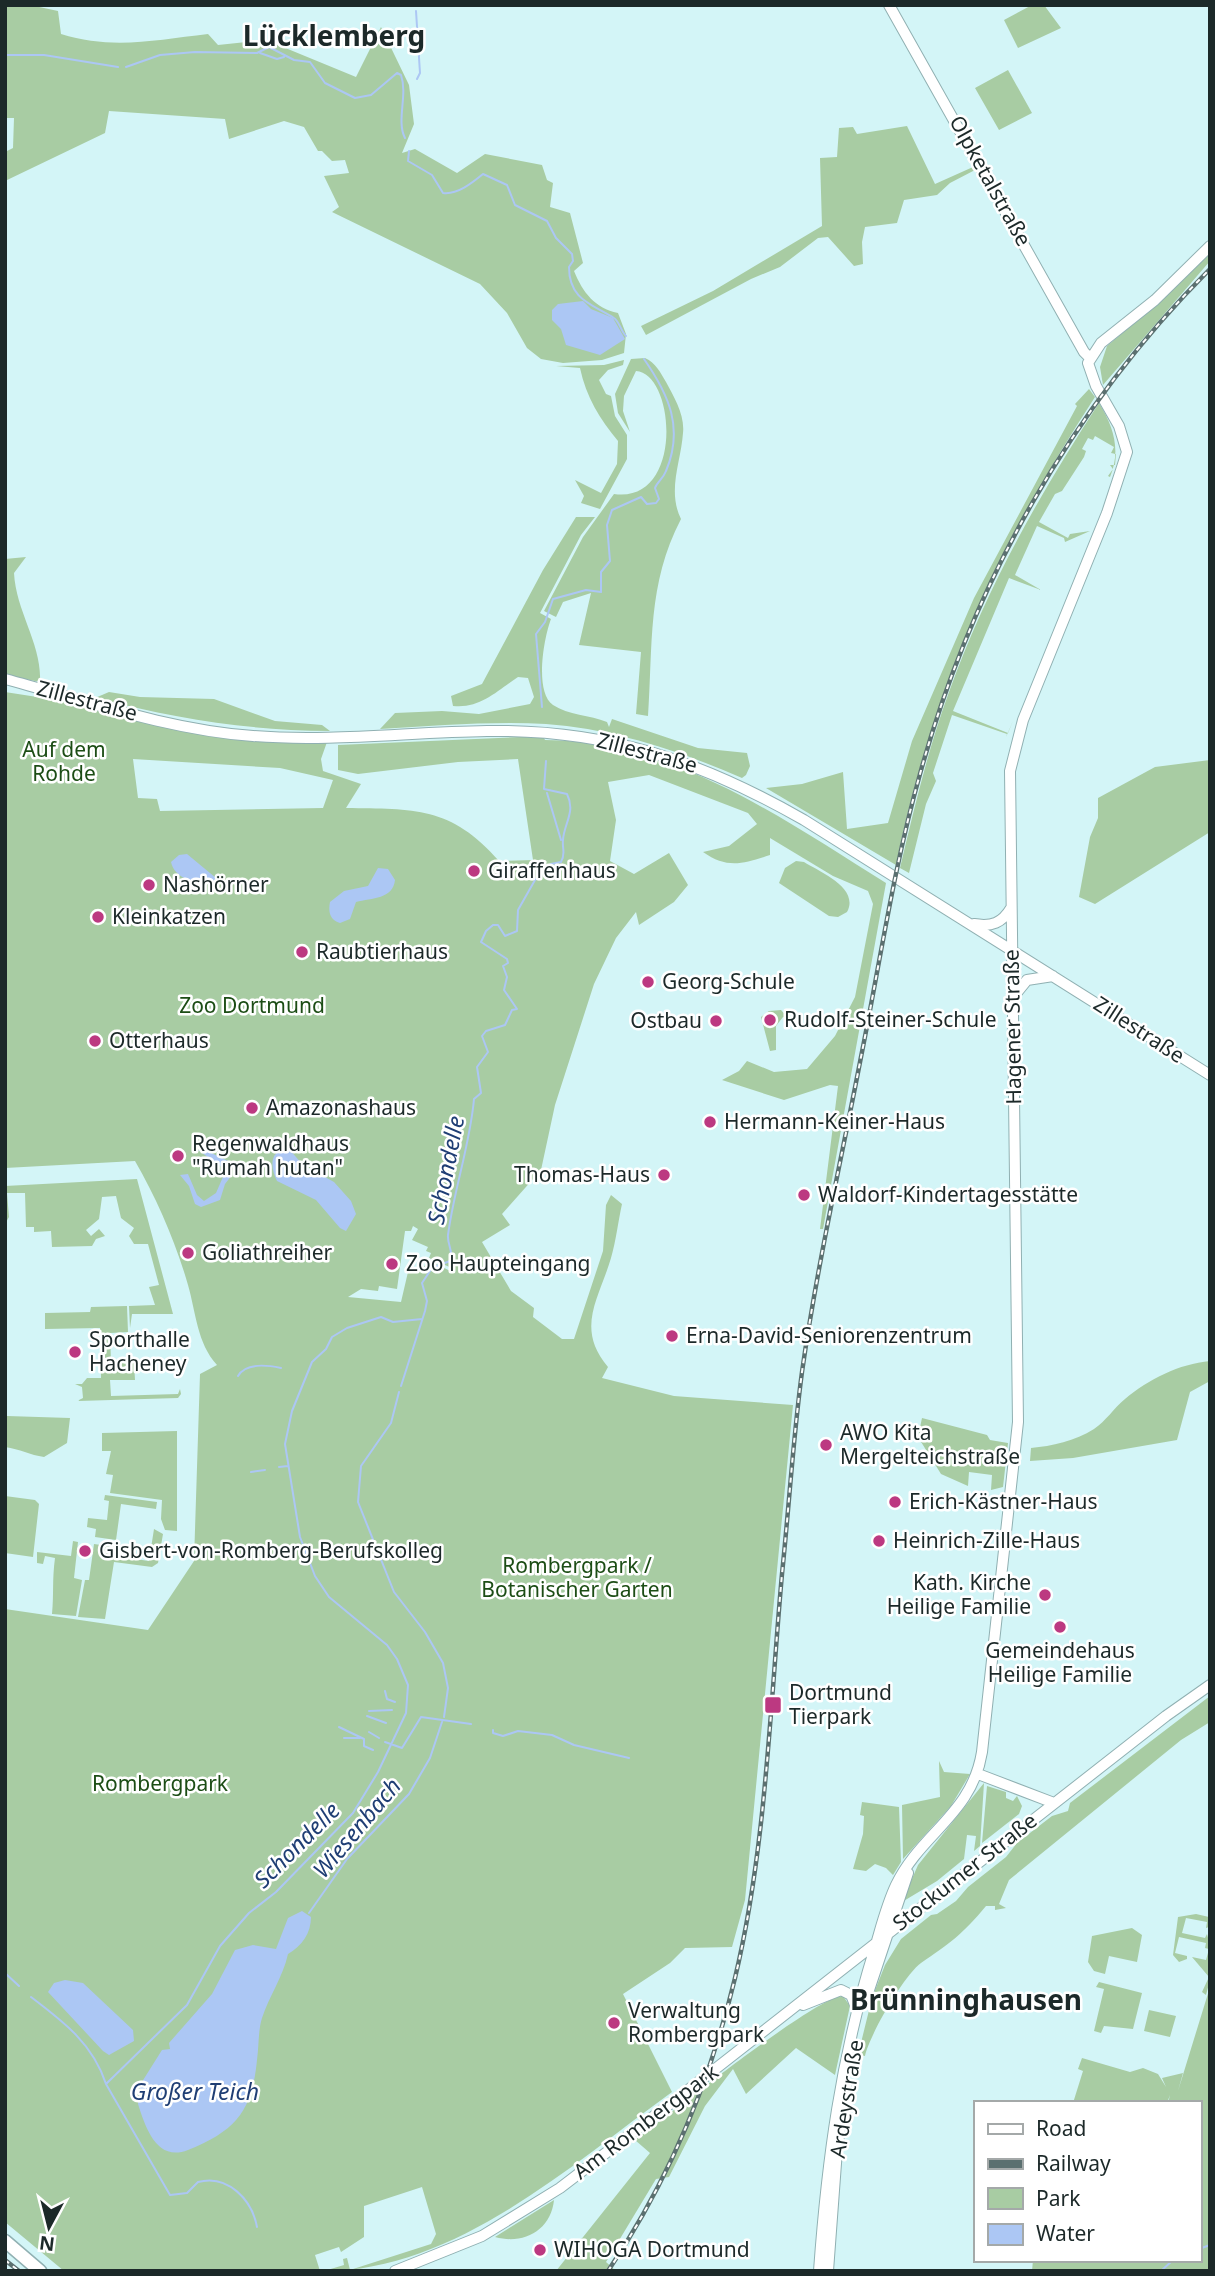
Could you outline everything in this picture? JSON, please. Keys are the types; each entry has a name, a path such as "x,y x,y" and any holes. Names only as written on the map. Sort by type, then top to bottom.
{"highway":[{"path":"5,2241 40,2271"}],"main road":[{"name":"Olpketalstraße","path":"889,5 1089,357"},
{"path":"1089,357 1210,246"},
{"name":"Hagener Straße","path":"877,1941 898,1882 967,1798 978,1774 1018,1438 1009,781 1013,750 1033,693 1107,513 1127,452 1119,426 1091,374 1089,357"},
{"name":"Zillestraße","path":"5,679 165,722 251,736 311,738 518,731 589,737 680,759 761,795 1056,976 1210,1075"},
{"path":"967,923 993,925 1002,921 1012,906"},
{"path":"1013,996 1022,984 1032,977 1056,976"},
{"name":"Stockumer Straße","path":"877,1941 1210,1685"},
{"name":"Stockumer Straße","path":"978,1774 1054,1803"},
{"name":"Hagener Straße","path":"889,1932 910,1866"},
{"name":"Ardeystraße","path":"828,2271 837,2150 849,2067 863,2007 889,1932"},
{"name":"Ardeystraße","path":"819,2271 829,2146 856,2010 877,1941"},
{"name":"Am Rombergpark","path":"395,2271 445,2253 511,2220 620,2144 877,1941"},
{"name":"Ardeystraße","path":"790,2011 841,1990 853,1998 856,2010"}],"green space":[{"path":"5,5 30,5 58,11 61,34 80,39 116,43 208,34 218,45 266,40 356,77 381,27 409,85 414,124 402,153 415,149 457,173 485,154 542,165 547,180 553,183 550,207 570,213 583,263 574,271 581,286 596,303 618,313 626,334 624,353 602,360 563,363 541,359 527,348 507,313 480,284 332,212 339,207 324,176 349,173 345,160 332,161 322,151 318,151 304,127 284,121 229,139 225,119 109,111 105,133 5,181 5,152 13,148 14,118 5,118"},
{"path":"1032,5 1044,5 1061,28 1018,48 1004,20"},
{"path":"1008,70 1032,113 999,130 975,88"},
{"path":"907,126 935,184 973,167 975,170 950,183 937,195 904,200 897,223 865,227 862,242 863,264 854,266 828,237 818,238 780,267 751,279 646,335 641,326 713,291 822,226 820,158 837,157 839,128 853,127 857,134"},
{"path":"1210,252 1210,261 1103,385 1100,367 1107,346 1164,298"},
{"path":"645,358 660,371 678,406 683,426 675,487 681,519 662,567 657,591 648,716 636,714 641,652 579,645 591,593 563,602 556,617 544,611 583,537 614,494 637,492 653,479 662,460 666,437 665,414 659,393 649,378 636,371 624,396 623,411 630,432 618,413 615,394 631,359"},
{"path":"624,360 623,365 608,370 599,380 606,394 611,396 615,416 627,435 627,459 600,509 581,503 584,496 575,480 601,493 617,464 618,441 594,407 580,368 556,366 604,365"},
{"path":"1089,389 1095,397 1029,507 999,564 949,680 910,802 896,865 766,788 802,784 843,772 847,829 888,823 912,741 974,598 1077,406 1075,404"},
{"path":"1099,403 1112,430 1115,454 1111,453 1114,447 1095,436 1093,440 1088,438 1082,449 1086,451 1084,457 1062,491 1055,494 1039,522 1068,538 1070,534 1090,531 1065,542 1064,538 1037,526 1015,575 1041,590 1009,578 953,711 1008,733 1006,737 1007,734 952,715 933,773 936,781 926,804 909,873 900,868 934,735 980,616 1015,543 1055,472"},
{"path":"576,517 595,517 581,535 540,613 551,619 542,664 547,698 559,708 607,722 609,727 612,719 698,748 747,753 750,766 742,778 646,743 571,727 505,723 380,729 395,713 442,711 479,714 530,704 534,697 528,678 518,677 488,698 472,705 453,706 451,696 482,684 543,570"},
{"path":"26,557 14,573 19,601 37,654 40,682 5,675 5,559"},
{"path":"5,692 63,701 137,720 327,742 321,759 323,771 361,784 346,808 392,809 430,814 464,830 499,861 533,860 518,759 458,762 358,774 338,770 338,745 543,736 545,740 592,744 638,753 682,768 767,810 886,883 823,1229 820,1229 838,1086 830,1085 784,1100 722,1080 739,1071 747,1061 774,1072 807,1069 835,1036 855,997 873,904 868,891 833,876 770,838 770,855 735,863 720,861 703,852 729,846 757,824 748,813 649,775 608,782 616,820 610,861 634,874 669,853 688,885 674,902 639,925 636,912 616,938 594,984 555,1105 541,1170 502,1214 510,1225 482,1242 511,1291 534,1308 533,1317 562,1339 574,1339 603,1251 606,1205 611,1195 622,1204 613,1252 596,1300 591,1326 598,1353 608,1367 602,1378 674,1396 793,1405 745,1900 732,1947 685,1948 670,1963 623,1994 672,2092 552,2181 509,2209 465,2234 419,2253 357,2268 431,2244 436,2234 422,2187 364,2206 364,2237 341,2252 339,2247 315,2255 320,2271 64,2271 5,2222 5,1609 148,1630 194,1561 200,1374 217,1365 201,1337 172,1237 135,1161 5,1168","holes":["133,759 280,768 333,780 323,808 160,811 157,799 138,798","413,1226 418,1229 412,1240 428,1247 426,1251 431,1253 429,1258 454,1269 452,1272 429,1260 423,1268 408,1272 401,1302 348,1297 361,1289 378,1291 379,1286 397,1289 405,1231 411,1231"]},
{"path":"109,692 140,697 214,699 275,721 322,725 330,731 211,722 95,698"},
{"path":"1210,760 1210,832 1095,904 1079,897 1090,837 1098,818 1098,798 1155,767"},
{"path":"796,861 804,862 843,888 850,903 847,912 838,917 829,916 779,883 785,868"},
{"path":"781,1010 788,1018 783,1017 776,1026 776,1050 770,1051 761,1017 769,1011"},
{"path":"137,1179 173,1314 132,1314 130,1328 129,1306 155,1305 149,1287 159,1285 148,1244 134,1244 129,1236 134,1228 121,1218 116,1196 102,1197 99,1219 86,1230 91,1236 99,1229 105,1236 96,1239 92,1246 52,1247 51,1231 34,1232 34,1227 26,1227 25,1193 7,1193 9,1217 5,1224 5,1186"},
{"path":"127,1306 128,1332 110,1333 111,1363 134,1363 135,1380 110,1380 111,1396 178,1394 180,1389 181,1394 178,1398 77,1401 83,1398 82,1387 75,1384 82,1384 87,1378 101,1378 100,1328 45,1329 45,1313 90,1312 91,1307"},
{"path":"1210,1361 1210,1381 1190,1392 1177,1440 1073,1458 1030,1461 1031,1448 1063,1442 1087,1433 1125,1399 1154,1379 1187,1365"},
{"path":"7,1416 70,1418 67,1443 44,1457 5,1447"},
{"path":"922,1418 987,1435 990,1440 1008,1443 1003,1487 991,1490 992,1475 969,1472 968,1486 941,1474 918,1437"},
{"path":"177,1431 177,1531 165,1530 161,1519 162,1500 110,1493 113,1475 106,1474 111,1451 102,1451 102,1433"},
{"path":"105,1495 157,1502 156,1509 121,1504 116,1540 95,1537 96,1529 87,1527 88,1518 107,1520 109,1501 104,1500"},
{"path":"5,1496 35,1500 39,1504 33,1557 5,1553"},
{"path":"154,1529 163,1534 158,1563 152,1567 114,1562 105,1619 78,1617 85,1580 89,1580 94,1544 115,1547 114,1556 149,1561"},
{"path":"73,1541 78,1542 74,1578 82,1580 76,1616 52,1614 55,1558 45,1556 43,1564 37,1563 37,1552 71,1556"},
{"path":"1210,1696 1210,1722 1181,1740 1009,1880 999,1904 1006,1908 995,1910 995,1906 986,1906 955,1938 914,1970 888,2007 865,2056 858,2055 872,1998 885,1965 901,1939 931,1915 956,1901 968,1887 1006,1857 1017,1843 1052,1816 1068,1811 1070,1803"},
{"path":"939,1761 944,1772 970,1774 951,1806 903,1859 902,1805 940,1797"},
{"path":"984,1783 980,1846 974,1851 976,1836 967,1835 964,1859 937,1881 902,1902 918,1865"},
{"path":"987,1786 1006,1792 1006,1798 1013,1801 1017,1796 1022,1806 1019,1814 982,1843"},
{"path":"862,1802 899,1807 901,1862 893,1875 886,1868 875,1864 866,1871 853,1869 863,1834 864,1816 860,1815"},
{"path":"1196,1914 1209,1917 1209,1927 1206,1928 1207,1922 1186,1918 1182,1933 1205,1938 1207,1934 1210,1948 1211,1964 1210,1980 1206,1995 1202,1992 1209,1977 1192,1957 1206,1960 1209,1949 1205,1948 1206,1943 1179,1937 1175,1953 1187,1956 1187,1959 1179,1962 1173,1955 1178,1917"},
{"path":"1132,1928 1142,1935 1137,1962 1109,1956 1105,1974 1094,1971 1088,1962 1092,1936"},
{"path":"1099,1982 1142,1993 1133,2029 1104,2026 1101,2033 1094,2031 1104,1989 1096,1987"},
{"path":"1210,1987 1210,2271 1032,2271 1033,2262 1201,2262 1201,2101 1168,2101 1170,2095 1168,2101 1074,2101 1083,2071 1078,2069 1082,2058 1130,2072 1143,2068 1158,2074 1166,2087 1162,2078 1183,2073 1178,2091"},
{"path":"843,1996 850,2006 835,2075 796,2048 746,2094 733,2069 705,2106 669,2177 656,2179 606,2262 616,2271 556,2271 650,2153 635,2140 774,2035 828,2001"},
{"path":"1149,2010 1176,2016 1170,2037 1144,2031"},
{"path":"554,2200 548,2220 534,2233 516,2239 495,2237"},
{"path":"347,2258 350,2269 324,2271 344,2265 343,2259"}],"water":[{"path":"583,301 591,309 613,318 625,339 600,355 566,345 561,329 552,320 552,310 558,304"},
{"path":"187,854 216,878 215,881 188,880 177,873 171,862 179,855"},
{"path":"378,868 388,869 395,880 390,891 381,897 356,902 350,919 340,923 334,920 330,912 330,902 344,891 368,886"},
{"path":"201,1148 228,1161 232,1175 225,1184 220,1200 201,1207 195,1204 189,1186 180,1175 188,1174 197,1195 204,1201 216,1193 226,1170 198,1150"},
{"path":"289,1149 303,1165 334,1182 351,1201 356,1214 346,1231 340,1228 316,1200 277,1181 273,1160 278,1152"},
{"name":"Großer Teich","path":"302,1911 311,1917 309,1928 298,1947 288,1954 262,2018 255,2078 245,2106 229,2127 204,2143 177,2152 161,2147 149,2133 141,2114 138,2104 140,2085 162,2050 170,2049 169,2043 212,1994 235,1950 253,1945 276,1949 288,1918"},
{"path":"65,1980 83,1983 133,2030 134,2041 109,2055 103,2051 48,1992 54,1983"}],"waterway":[{"path":"416,11 420,73 417,79"},
{"name":"Schondelle","path":"126,67 160,55 195,52 257,53 269,47 294,60 310,62 325,83 355,98 371,95 397,73 401,75 403,83 402,124 405,138"},
{"path":"260,53 277,59 284,57"},
{"name":"Schondelle","path":"5,55 44,55 118,67"},
{"name":"Schondelle","path":"409,151 408,161 432,175 443,193 459,190 483,174 507,185 515,205 547,221 556,238 572,254 570,278 577,294 616,319 626,336"},
{"name":"Schondelle","path":"542,707 536,634 545,622 553,599 586,590 601,592 601,572 610,561 607,525 612,510 641,497 647,504 656,503 659,499 655,488 665,474 671,455 674,426 667,399 644,359"},
{"name":"Schondelle","path":"401,1386 425,1311 427,1301 422,1283 432,1268 450,1261 451,1257 448,1239 451,1218 474,1099 481,1093 477,1067 488,1052 482,1036 486,1031 505,1025 512,1010 517,1009 504,990 507,977 503,966 508,963 507,959 481,942 486,931 493,925 498,925 505,936 517,931 518,910 535,880 551,864 561,862 563,856 563,840 570,812 569,800 567,794 544,789 546,761"},
{"path":"547,793 561,840"},
{"name":"Schondelle","path":"257,2227 244,2199 237,2191 219,2182 198,2182 187,2193 170,2195 106,2084 187,2005 220,1946 249,1913 276,1892 353,1813 378,1772 406,1713 408,1685 397,1659 387,1645 329,1597 315,1576 300,1537 285,1444 292,1411 312,1362 326,1349 332,1337 347,1328 381,1317 393,1322 422,1319"},
{"path":"238,1376 251,1367 281,1368"},
{"name":"Wiesenbach","path":"399,1392 391,1423 361,1466 358,1502 394,1592 425,1632 443,1663 448,1688 444,1717"},
{"path":"279,1467 288,1466"},
{"path":"251,1472 265,1470"},
{"path":"385,1691 387,1699 395,1702"},
{"path":"369,1711 392,1710"},
{"path":"367,1716 386,1723"},
{"path":"385,1742 402,1748 421,1717 471,1724"},
{"name":"Wiesenbach","path":"309,1913 347,1859 409,1794 430,1758 442,1722"},
{"path":"339,1727 364,1739 364,1746 373,1750"},
{"path":"493,1730 493,1733 503,1736 518,1731 552,1735 574,1745 629,1758"},
{"path":"369,1732 379,1738"},
{"path":"344,1738 360,1738"},
{"path":"5,1973 19,1986"},
{"path":"31,1997 66,2025 85,2045 106,2084"},
{"path":"1201,2248 1210,2245"},
{"path":"1161,2271 1171,2262"}],"railway":[{"path":"608,2271 650,2202 685,2130 713,2055 735,1978 754,1879 766,1778 796,1422 808,1332 902,844 920,774 968,635 998,568 1032,503 1113,380 1160,323 1210,269"},
{"path":"5,2260 19,2271"}],"place":[{"name":"Giraffenhaus","path":"474,871"},
{"name":"Nashörner","path":"149,885"},
{"name":"Kleinkatzen","path":"98,917"},
{"name":"Raubtierhaus","path":"302,952"},
{"name":"Georg-Schule","path":"648,982"},
{"name":"Rudolf-Steiner-Schule","path":"770,1020"},
{"name":"Ostbau","path":"716,1021"},
{"name":"Otterhaus","path":"95,1041"},
{"name":"Amazonashaus","path":"252,1108"},
{"name":"Hermann-Keiner-Haus","path":"710,1122"},
{"name":"Regenwaldhaus \"Rumah hutan\"","path":"178,1156"},
{"name":"Thomas-Haus","path":"664,1175"},
{"name":"Waldorf-Kindertagesstätte","path":"804,1195"},
{"name":"Goliathreiher","path":"188,1253"},
{"name":"Zoo Haupteingang","path":"392,1264"},
{"name":"Erna-David-Seniorenzentrum","path":"672,1336"},
{"name":"Sporthalle Hacheney","path":"75,1352"},
{"name":"AWO Kita Mergelteichstraße","path":"826,1445"},
{"name":"Erich-Kästner-Haus","path":"895,1502"},
{"name":"Heinrich-Zille-Haus","path":"879,1541"},
{"name":"Gisbert-von-Romberg-Berufskolleg","path":"85,1551"},
{"name":"Kath. Kirche Heilige Familie","path":"1045,1595"},
{"name":"Gemeindehaus Heilige Familie","path":"1060,1627"},
{"name":"Dortmund Tierpark","path":"773,1705"},
{"name":"Verwaltung Rombergpark","path":"614,2023"},
{"name":"WIHOGA Dortmund","path":"540,2250"}],"district":[{"name":"Lücklemberg","path":"334,36"},
{"name":"Brünninghausen","path":"966,2000"}],"park label":[{"name":"Auf dem Rohde","path":"64,762"},
{"name":"Zoo Dortmund","path":"252,1006"},
{"name":"Rombergpark / Botanischer Garten","path":"577,1578"},
{"name":"Rombergpark","path":"160,1784"}]}
